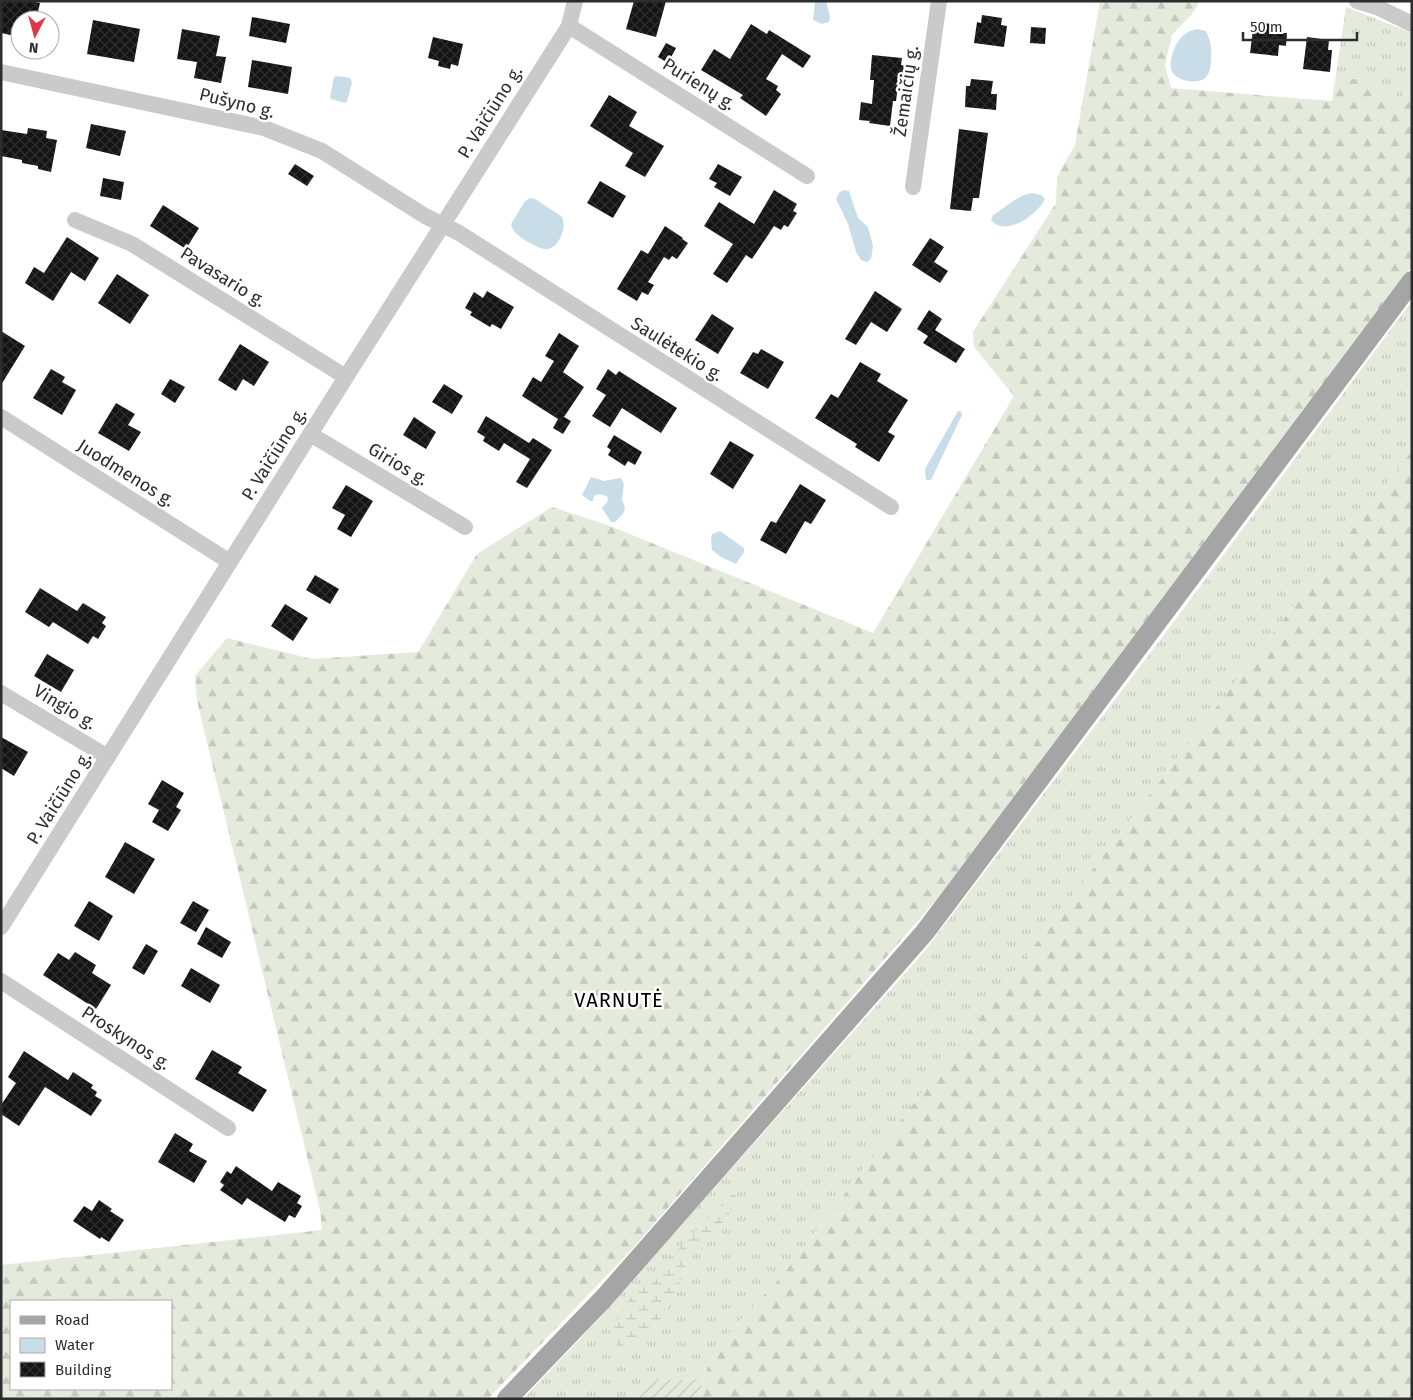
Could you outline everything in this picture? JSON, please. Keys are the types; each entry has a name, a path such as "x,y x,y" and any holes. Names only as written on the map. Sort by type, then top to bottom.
{"main road":[{"path":"507,1399 604,1298 925,932 1412,281"}],"street":[{"name":"P. Vaičiūno g.","path":"1,927 310,434 569,26 575,1"},
{"name":"Žemaičių g.","path":"913,187 939,1"},
{"path":"1357,1 1377,7 1412,24"},
{"name":"Purienų g.","path":"569,26 807,176"},
{"name":"Pušyno g.","path":"1,72 264,128 322,151 425,216 443,224"},
{"name":"Pavasario g.","path":"75,220 132,244 346,377"},
{"name":"Saulėtekio g.","path":"443,224 891,507"},
{"name":"Juodmenos g.","path":"1,417 230,562"},
{"name":"Girios g.","path":"310,434 465,527"},
{"name":"Vingio g.","path":"1,693 108,757"},
{"name":"Proskynos g.","path":"1,981 228,1128"}],"green space":[{"path":"1100,1 1200,1 1192,14 1172,35 1165,65 1171,88 1332,101 1335,81 1363,78 1397,103 1412,81 1412,266 937,899 633,1248 488,1399 1,1399 1,1265 322,1230 320,1210 197,701 195,676 227,638 312,659 418,652 477,554 552,507 610,526 873,633 1014,396 974,347 973,332 1056,203 1057,177 1075,145"},
{"path":"1346,7 1412,33 1412,81 1397,103 1363,78 1335,81"},
{"path":"1412,301 1412,451 782,1276 720,1342 702,1380 654,1379 634,1399 523,1399 580,1339 924,952 1176,619","holes":["734,1192 738,1196 729,1215 702,1249 683,1258 694,1234","683,1258 687,1270 659,1322 652,1326"]},
{"path":"1412,451 1412,1399 699,1399 702,1380 720,1342 782,1276"},
{"path":"734,1192 738,1196 729,1215 702,1249 683,1258 687,1270 659,1322 652,1326 641,1341 620,1350 613,1331 626,1303"},
{"path":"654,1379 702,1380 699,1399 634,1399"}],"water":[{"path":"815,1 826,1 830,17 829,22 822,24 813,20"},
{"path":"1197,29 1206,31 1208,35 1211,49 1210,70 1207,76 1200,81 1180,79 1173,73 1171,67 1175,47 1181,37"},
{"path":"334,77 350,78 352,82 347,102 345,103 330,97"},
{"path":"843,190 849,191 858,218 868,227 873,246 871,259 867,262 861,260 856,252 848,224 836,199"},
{"path":"1032,193 1041,195 1045,199 1029,217 1013,225 1005,226 997,225 991,220 993,215 1016,199"},
{"path":"530,198 535,199 561,216 563,220 562,235 556,244 548,249 535,246 516,234 512,228 511,224 525,201"},
{"path":"958,411 961,411 962,415 931,480 926,480 925,469"},
{"path":"591,477 604,481 621,478 624,484 622,499 625,509 615,522 611,522 602,508 608,501 607,496 598,494 594,496 593,501 590,501 582,495"},
{"path":"720,531 744,548 744,552 736,564 721,557 712,550 712,534"}],"building":[{"path":"1,1 40,3 38,10 10,10 10,35 1,33"},
{"path":"634,1 666,1 656,37 626,29"},
{"path":"982,15 1002,18 1001,25 1007,26 1004,47 974,43 977,22 981,23"},
{"path":"252,17 290,24 286,43 249,36"},
{"path":"93,20 140,29 134,62 87,54"},
{"path":"1254,22 1281,25 1280,33 1287,33 1286,46 1279,45 1278,56 1250,53"},
{"path":"751,24 767,34 769,30 811,56 803,68 782,54 766,79 778,86 776,90 781,94 766,116 740,98 743,95 701,70 714,49 730,59"},
{"path":"1031,27 1046,28 1045,44 1030,43"},
{"path":"182,29 220,36 216,56 226,57 221,83 194,78 197,62 177,59"},
{"path":"433,37 463,44 458,66 451,64 450,69 438,66 439,61 428,58"},
{"path":"1307,37 1329,40 1328,50 1332,50 1330,72 1303,69"},
{"path":"666,43 676,48 668,63 658,57"},
{"path":"872,55 902,58 901,65 906,66 905,79 899,79 896,101 893,101 890,126 859,120 861,102 872,104 874,80 870,80"},
{"path":"252,60 292,67 288,94 248,87"},
{"path":"971,79 993,81 991,94 997,94 996,110 965,107 966,86 970,86"},
{"path":"609,95 637,112 629,126 664,146 645,177 625,166 633,153 590,126"},
{"path":"91,124 126,131 120,156 86,148"},
{"path":"28,128 47,131 46,138 57,140 51,172 38,169 38,166 22,163 22,160 1,156 1,130 27,134"},
{"path":"959,129 988,133 979,198 973,198 971,211 950,209"},
{"path":"295,164 314,176 307,186 288,174"},
{"path":"718,164 742,177 730,196 714,187 717,183 709,179"},
{"path":"103,178 124,182 121,200 100,196"},
{"path":"600,181 626,196 613,218 587,203"},
{"path":"774,190 797,204 793,211 797,213 788,227 784,225 781,230 774,226 752,259 746,255 727,283 713,274 733,244 704,226 719,202 754,224"},
{"path":"163,205 199,228 186,249 150,226"},
{"path":"665,226 688,243 677,259 672,256 669,260 664,257 648,282 654,285 648,295 642,292 637,301 617,289 641,250 648,254"},
{"path":"67,237 99,258 85,281 71,272 53,301 25,283 34,267 44,273"},
{"path":"930,238 944,247 934,262 948,271 940,283 912,265"},
{"path":"117,274 149,295 130,324 98,303"},
{"path":"487,291 514,307 501,329 492,324 490,327 470,315 472,312 465,308 474,292 483,298"},
{"path":"875,291 902,309 887,332 871,322 856,345 845,339"},
{"path":"929,310 942,319 935,330 965,349 956,363 923,343 928,336 917,329"},
{"path":"712,314 734,328 718,354 695,340"},
{"path":"1,331 25,346 1,385"},
{"path":"559,333 579,346 563,372 584,387 564,417 571,421 563,434 553,428 558,419 522,396 533,377 541,382 554,361 545,356"},
{"path":"240,344 269,362 254,386 243,379 236,391 218,380"},
{"path":"761,349 784,362 768,389 740,373 753,352 758,354"},
{"path":"860,362 881,374 877,381 908,400 888,432 895,436 879,462 855,447 857,444 815,418 831,394 838,398"},
{"path":"51,369 65,377 62,382 76,390 62,415 33,398"},
{"path":"608,369 616,375 619,371 677,408 661,433 622,408 610,427 592,416 606,395 596,389"},
{"path":"170,379 185,387 175,403 161,394"},
{"path":"444,384 463,396 452,414 432,402"},
{"path":"116,403 135,414 128,425 141,432 129,451 98,433"},
{"path":"486,416 529,443 533,438 552,450 527,488 516,482 530,459 504,443 499,451 483,441 485,437 477,432"},
{"path":"414,417 436,432 426,449 403,435"},
{"path":"614,435 642,452 635,465 628,461 625,466 608,455 611,450 607,447"},
{"path":"730,441 754,455 733,489 710,474"},
{"path":"800,484 826,500 811,524 805,521 786,554 760,540 771,521 776,523"},
{"path":"346,485 373,501 351,537 337,529 345,515 332,508"},
{"path":"315,575 339,589 330,604 306,590"},
{"path":"40,588 77,611 83,603 106,617 102,623 106,626 98,639 93,636 88,644 53,622 49,627 25,612"},
{"path":"285,604 308,618 293,641 271,626"},
{"path":"47,654 74,670 61,692 34,676"},
{"path":"1,737 28,752 14,776 1,768"},
{"path":"162,780 184,793 176,807 181,810 168,831 152,822 159,810 148,804"},
{"path":"125,842 155,859 134,894 105,877"},
{"path":"89,901 113,916 99,941 74,926"},
{"path":"193,901 209,910 196,932 180,923"},
{"path":"206,927 231,942 222,958 197,944"},
{"path":"146,944 158,951 144,975 132,968"},
{"path":"75,952 96,965 92,973 111,985 96,1009 43,975 58,953 69,960"},
{"path":"191,968 220,985 210,1003 181,986"},
{"path":"212,1050 242,1067 238,1073 267,1090 253,1112 195,1079"},
{"path":"24,1051 68,1080 73,1072 93,1085 91,1088 97,1092 95,1096 102,1100 91,1116 45,1087 19,1126 1,1114 1,1105 16,1083 8,1077"},
{"path":"175,1133 193,1144 189,1151 207,1161 194,1183 158,1162"},
{"path":"236,1166 272,1191 278,1182 301,1196 297,1203 302,1206 295,1218 289,1215 285,1222 247,1198 242,1205 220,1190 224,1185 220,1182 227,1171 231,1174"},
{"path":"99,1200 112,1209 110,1211 124,1220 109,1242 101,1237 100,1239 73,1221 84,1206 92,1211"}],"district":[{"name":"VARNUTĖ","path":"619,1000"}]}
